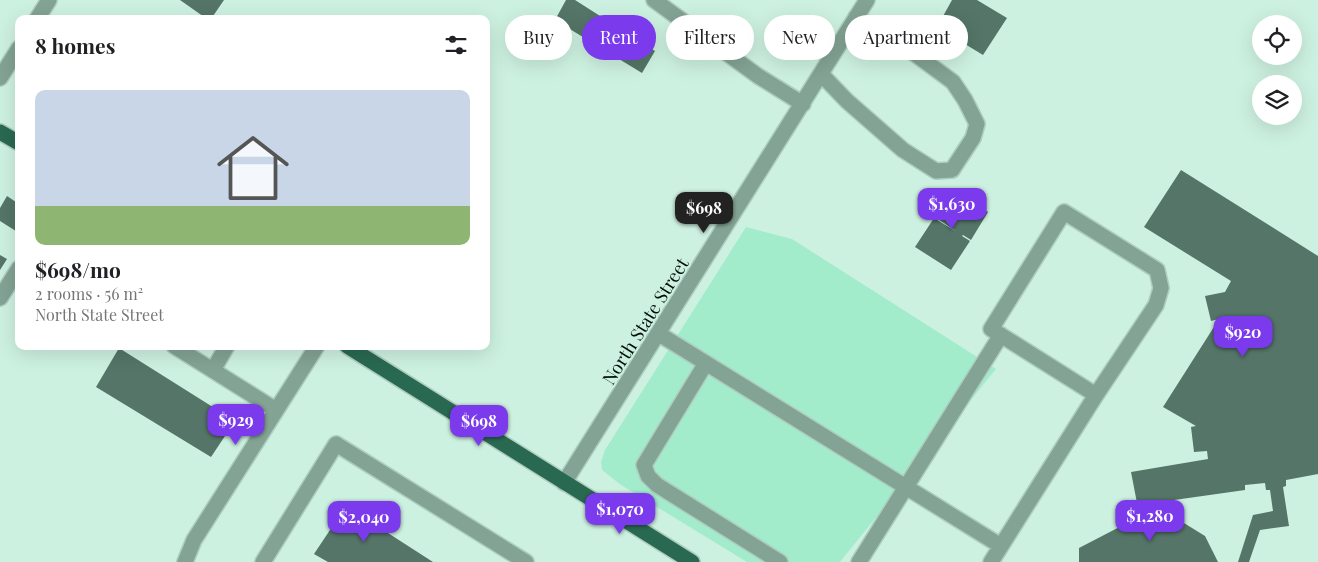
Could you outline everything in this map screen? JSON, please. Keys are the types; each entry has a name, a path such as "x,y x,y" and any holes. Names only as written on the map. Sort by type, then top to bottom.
{"main road":[{"path":"0,132 15,141"},
{"path":"353,350 692,562"}],"street":[{"path":"39,15 48,0"},
{"path":"654,0 758,76 803,104"},
{"name":"North State Street","path":"857,15 867,0"},
{"name":"North State Street","path":"564,482 659,334 845,35"},
{"path":"0,78 15,54"},
{"path":"821,74 847,101 903,150 936,171 952,170 973,138 978,124 953,82 923,60"},
{"path":"991,562 1096,395 1156,305 1161,288 1157,270 1064,212 991,329 1096,395"},
{"path":"0,298 15,274"},
{"path":"659,334 1001,546"},
{"path":"859,562 1001,335"},
{"path":"180,350 276,410"},
{"path":"212,370 224,350"},
{"path":"185,562 194,540 314,350"},
{"path":"706,363 644,465 648,476 657,485 780,562"},
{"path":"263,562 336,444 526,562"}],"green space":[{"path":"746,227 792,239 996,369 840,562 747,562 621,485 602,470 601,462 605,450"}],"building":[{"path":"180,0 224,0 214,15 201,15"},
{"path":"566,0 575,0 599,15 582,15 582,36 572,30 572,15 558,15"},
{"path":"952,0 977,0 1007,18 983,55 968,46 968,15 944,15"},
{"path":"621,60 650,60 642,73"},
{"path":"1181,170 1318,256 1318,474 1286,480 1286,486 1283,487 1289,526 1260,530 1249,562 1238,562 1253,515 1273,511 1270,490 1266,490 1265,483 1245,485 1245,490 1160,502 1159,500 1137,503 1131,472 1208,459 1207,451 1194,452 1191,427 1196,426 1163,407 1219,319 1211,321 1205,296 1225,292 1231,281 1144,227"},
{"path":"952,189 988,212 971,240 962,236 970,241 951,270 915,247 934,218 957,232 935,217"},
{"path":"7,196 15,201 15,230 0,221 0,208"},
{"path":"0,255 7,259 0,270"},
{"path":"118,350 122,350 235,421 211,457 96,387"},
{"path":"346,506 433,562 328,562 314,554"},
{"path":"1158,507 1205,536 1218,562 1079,562 1079,548"}]}
